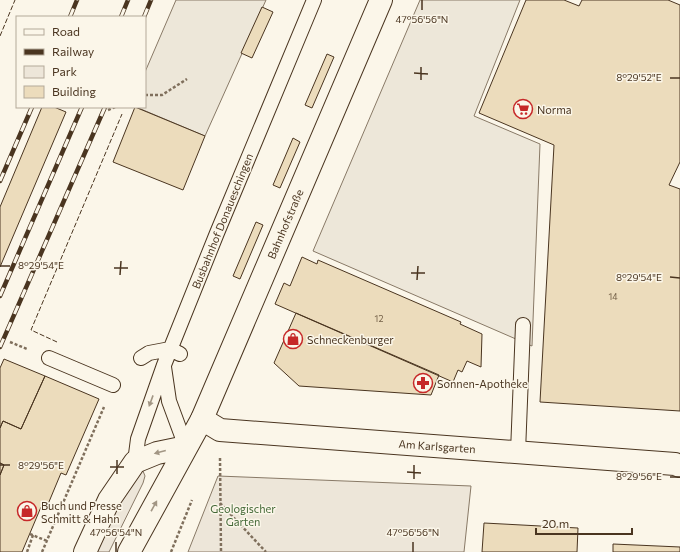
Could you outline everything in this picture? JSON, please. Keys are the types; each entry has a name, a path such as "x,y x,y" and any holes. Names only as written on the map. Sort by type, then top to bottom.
{"main road":[{"name":"Bahnhofstraße","path":"129,552 202,419 381,0"},
{"name":"Am Karlsgarten","path":"202,419 220,430 677,465"},
{"path":"85,552 109,500 135,462 157,453 186,447"}],"lane":[{"name":"Busbahnhof Donaueschingen","path":"186,447 169,401 164,365 175,352 217,233 314,0"},
{"path":"518,452 523,325"},
{"path":"141,358 149,353 175,352"},
{"path":"49,358 113,385"},
{"path":"135,462 138,439 164,365"}],"path":[{"path":"146,95 162,95 187,79"},
{"path":"108,110 113,108"},
{"path":"42,552 97,423"},
{"path":"220,430 221,552"},
{"path":"220,502 266,552"},
{"path":"30,534 47,541"},
{"path":"27,552 33,535"}],"green space":[{"path":"143,471 145,476 143,483 109,552 93,552 124,490 137,473"},
{"name":"Geologischer Garten","path":"218,476 471,486 464,552 188,552"}],"shaded area":[{"path":"176,0 266,0 205,136 138,108 146,108 146,70"},
{"path":"420,0 520,0 474,116 540,144 532,346 313,251"}],"building":[{"path":"526,0 564,0 579,6 582,0 668,0 680,5 680,162 669,185 680,189 680,411 540,402 554,145 479,113"},
{"path":"262,7 273,12 252,58 241,53"},
{"path":"327,54 334,57 312,108 305,105"},
{"path":"42,108 56,108 66,112 0,267 0,207"},
{"path":"135,108 205,136 183,190 113,162"},
{"path":"293,138 300,142 280,188 273,185"},
{"path":"256,222 263,225 240,279 233,276"},
{"path":"302,257 317,264 318,260 461,322 460,324 482,334 481,367 467,361 462,372 458,370 453,382 275,304 284,283 290,286"},
{"path":"296,313 439,375 431,395 299,386 274,363"},
{"path":"4,359 45,376 21,429 3,421 0,428 0,368"},
{"path":"45,376 99,399 66,475 61,473 46,509 41,507 22,552 0,552 0,475 4,465 0,463 0,428 3,421 21,429"},
{"path":"0,463 4,465 0,475"},
{"path":"484,523 578,528 577,552 482,552"},
{"path":"613,544 680,547 680,552 613,552"}],"railway":[{"path":"70,16 77,0"},
{"path":"121,16 128,0"},
{"path":"144,16 151,0"},
{"path":"0,181 32,108"},
{"path":"0,296 82,108"},
{"path":"0,347 105,108"}],"fence":[{"path":"0,36 15,0"},
{"path":"57,342 31,330 122,114"}],"place":[{"name":"Norma","path":"523,109"},
{"name":"Schneckenburger","path":"293,339"},
{"name":"Sonnen-Apotheke","path":"423,383"},
{"name":"Buch und Presse Schmitt & Hahn","path":"27,511"}]}
